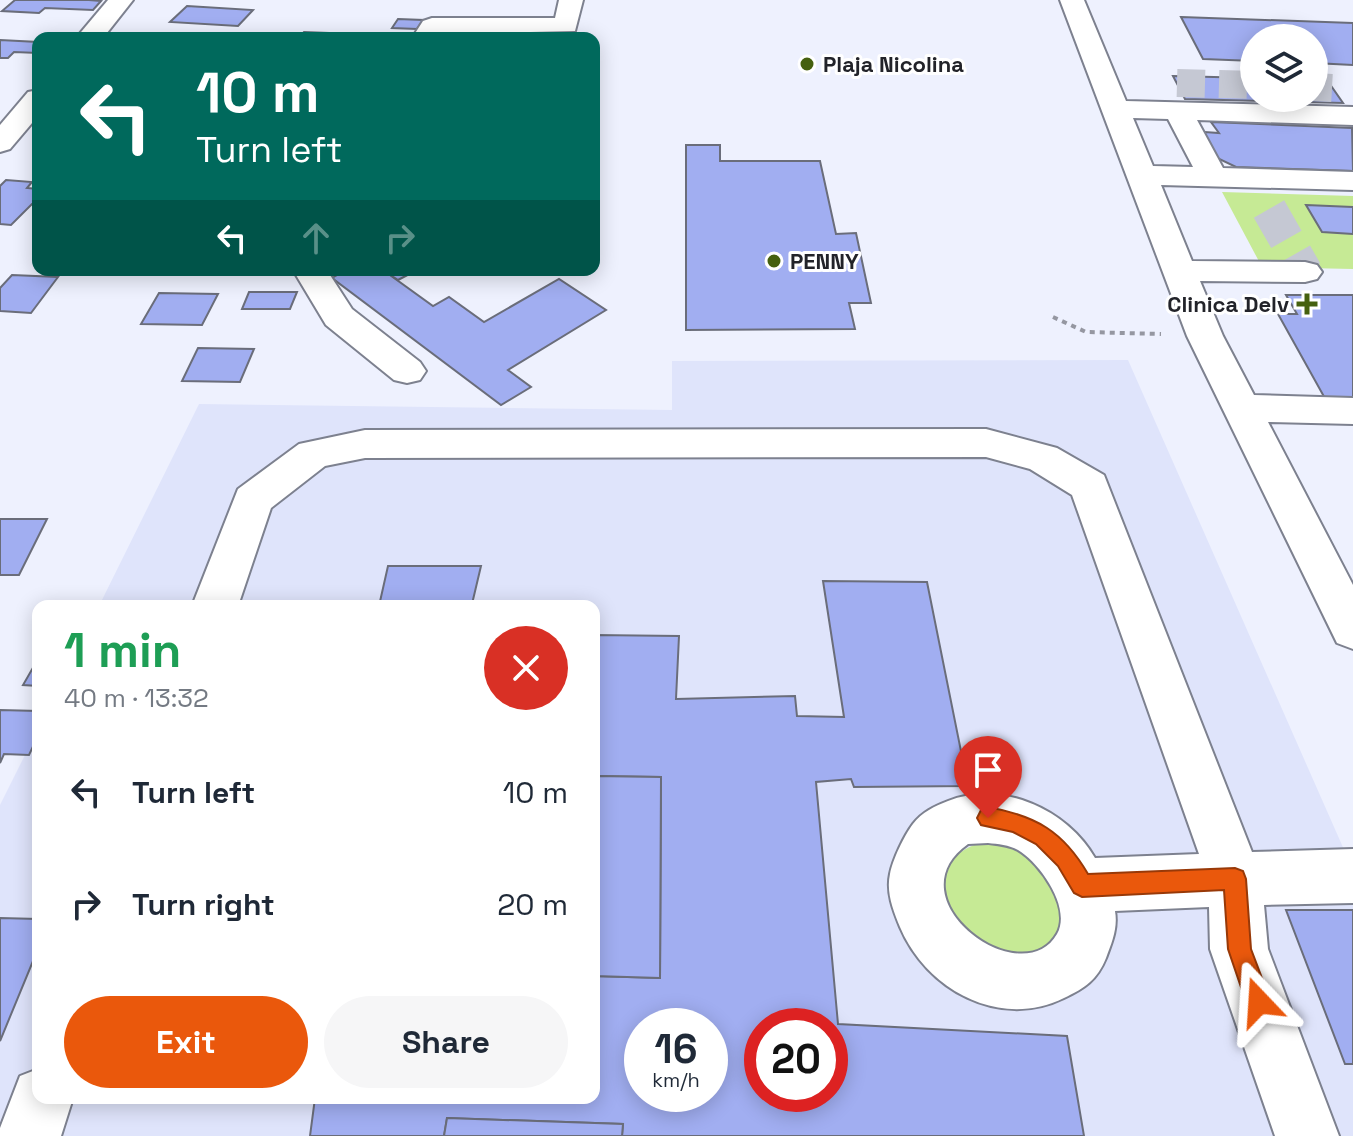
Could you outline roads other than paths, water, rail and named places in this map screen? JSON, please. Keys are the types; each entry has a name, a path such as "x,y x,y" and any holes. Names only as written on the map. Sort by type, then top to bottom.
{"street":[{"path":"94,32 121,0"},
{"path":"428,32 432,26 570,32 571,0"},
{"path":"1072,0 1118,90 1145,189 1205,336 1353,630"},
{"path":"1118,90 1178,111 1353,116"},
{"path":"0,143 32,105"},
{"path":"1178,111 1213,177"},
{"path":"1145,189 1213,177 1353,181"},
{"path":"1145,189 1254,208"},
{"path":"1177,271 1305,272"},
{"path":"314,276 339,317 407,371"},
{"path":"1242,408 1353,411"},
{"path":"217,600 253,500 313,454 365,444 986,443 1043,458 1089,486 1235,879 1239,949 1307,1136"},
{"path":"1082,885 1353,876"},
{"path":"29,1136 40,1104"}],"tunnel":[{"path":"1177,83 1240,85"},
{"path":"1328,88 1332,88"},
{"path":"1269,209 1305,272"}],"place":[{"name":"Plaja Nicolina","path":"807,64"},
{"name":"PENNY","path":"774,261"},
{"name":"Clinica Delv","path":"1307,304"}]}
